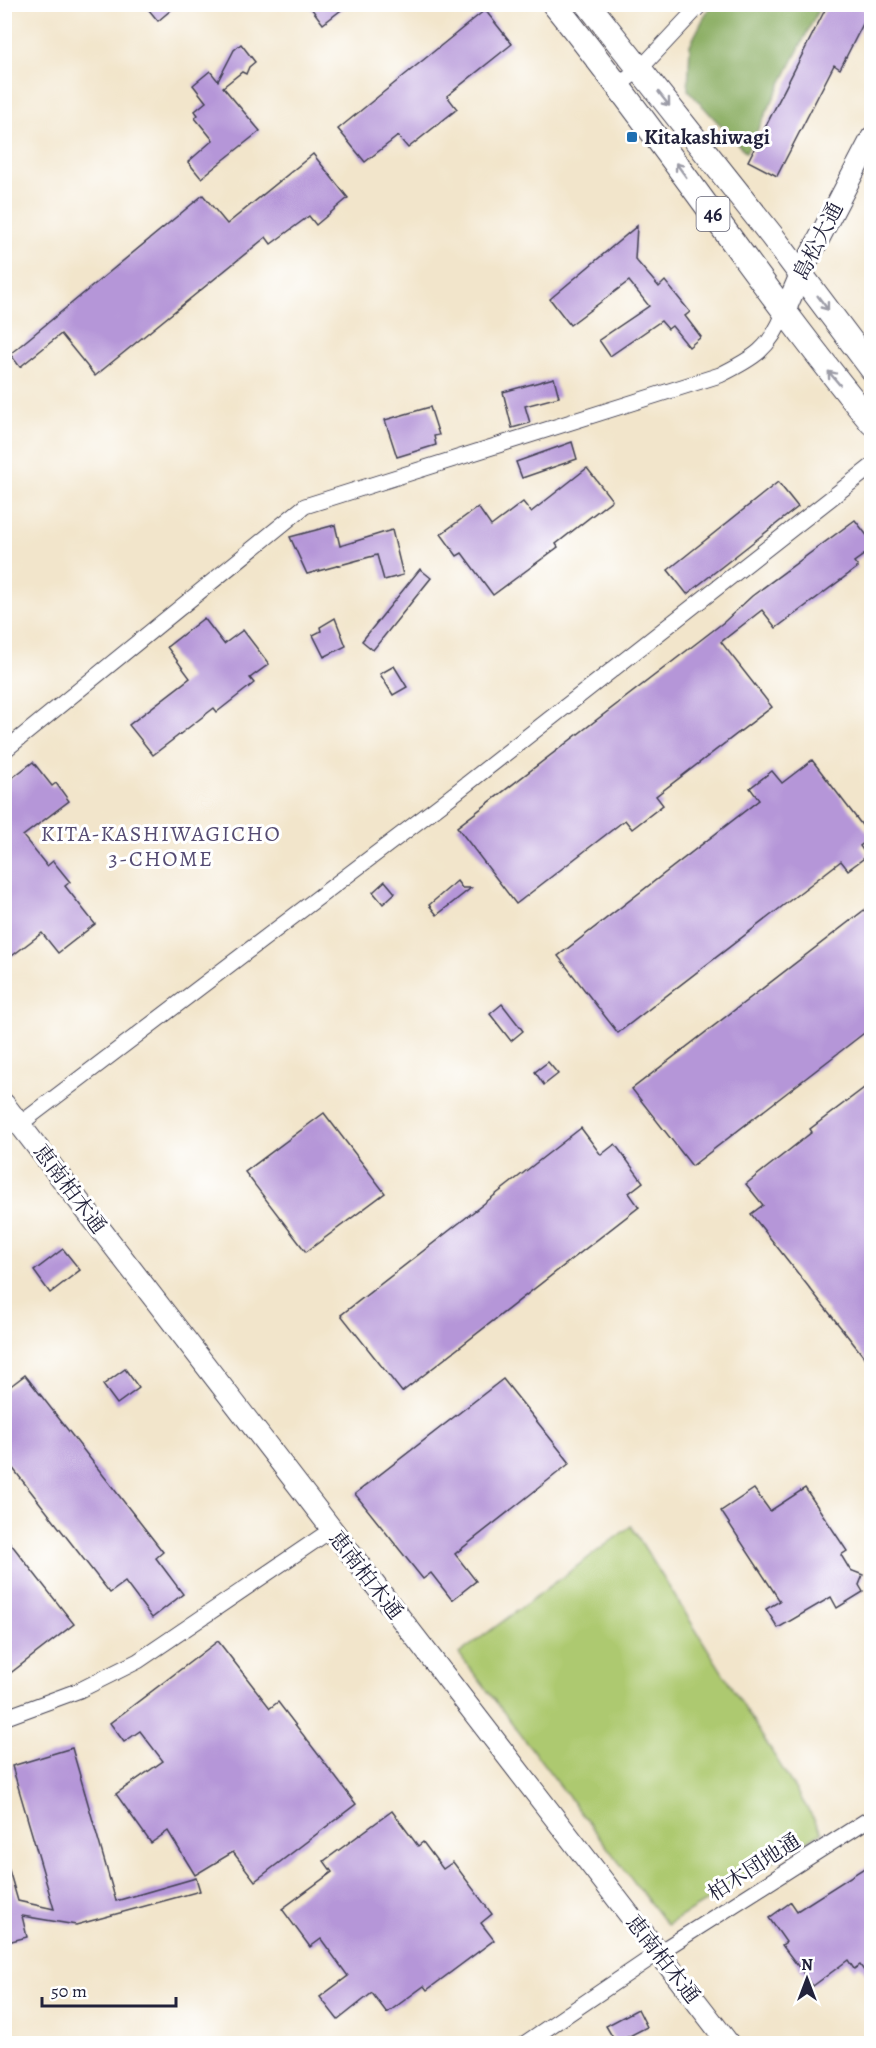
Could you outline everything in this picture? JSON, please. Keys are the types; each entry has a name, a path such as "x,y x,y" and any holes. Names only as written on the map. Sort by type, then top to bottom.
{"main road":[{"name":"46","path":"554,4 619,85 784,313 872,423"},
{"name":"46","path":"588,4 801,273 872,369"}],"street":[{"path":"619,85 640,69 701,4"},
{"name":"島松大通","path":"784,313 801,273 872,138"},
{"path":"4,751 305,506 720,375 748,362 774,337 784,313"},
{"path":"20,1124 440,805 872,466"},
{"name":"恵南柏木通","path":"4,1104 729,2043"},
{"path":"4,1718 80,1690 138,1661 331,1530"},
{"name":"柏木団地通","path":"524,2043 658,1953 872,1817"}],"green space":[{"path":"711,4 821,5 746,153 688,90 690,45"},
{"path":"631,1526 822,1832 667,1925 459,1654"}],"building":[{"path":"144,4 178,4 158,21"},
{"path":"308,4 349,4 323,24"},
{"path":"828,4 855,4 869,12 840,69 834,65 777,176 748,161"},
{"path":"485,10 512,44 447,96 457,109 408,148 398,136 365,162 338,129"},
{"path":"241,44 255,62 246,74 242,72 223,87 260,131 201,178 188,162 213,140 195,118 198,115 195,111 206,102 193,85 210,71 218,81 234,50"},
{"path":"313,154 348,198 316,225 309,216 271,244 266,237 95,376 61,334 20,367 10,354 203,195 227,224"},
{"path":"637,226 635,259 659,287 665,281 690,312 685,316 701,337 689,347 672,326 668,329 661,321 610,356 599,340 649,306 629,281 570,325 550,299"},
{"path":"554,378 559,397 525,406 530,423 512,428 503,392"},
{"path":"430,407 439,435 434,436 436,445 397,457 385,420"},
{"path":"572,442 577,459 522,478 516,462"},
{"path":"587,468 612,500 556,544 558,547 493,595 462,553 457,556 441,534 478,507 491,526 523,502 531,512"},
{"path":"778,482 798,507 687,594 668,570"},
{"path":"855,520 872,542 872,549 854,562 858,567 776,628 762,610 721,642 772,707 656,796 663,805 632,829 625,820 516,904 457,827 724,622 752,596"},
{"path":"335,525 340,546 392,530 403,575 384,580 377,555 307,574 290,537"},
{"path":"420,569 431,578 373,650 362,641"},
{"path":"204,618 224,644 243,630 269,664 250,678 254,683 217,712 214,708 153,755 129,725 190,678 167,647"},
{"path":"335,618 346,646 324,657 313,635 321,631 320,627"},
{"path":"394,666 407,687 393,695 380,674"},
{"path":"812,760 871,837 860,846 867,856 848,870 841,861 618,1033 558,956 759,800 750,788 772,771 782,783"},
{"path":"33,762 52,786 56,783 69,801 23,836 47,866 53,861 70,882 65,886 95,924 58,953 42,933 4,962 4,784"},
{"path":"385,881 395,893 383,904 373,892"},
{"path":"457,881 462,888 471,888 437,915 429,905"},
{"path":"872,904 872,1027 692,1166 632,1089"},
{"path":"502,1004 523,1031 511,1041 490,1014"},
{"path":"548,1062 558,1074 544,1085 535,1072"},
{"path":"872,1082 872,1367 751,1214 763,1205 746,1184 812,1132 810,1129"},
{"path":"324,1113 385,1193 306,1252 245,1172"},
{"path":"581,1128 601,1155 615,1144 643,1182 629,1193 639,1207 402,1392 341,1315"},
{"path":"63,1249 80,1270 50,1293 34,1271"},
{"path":"125,1369 139,1388 117,1404 103,1385"},
{"path":"25,1375 163,1552 156,1558 183,1594 152,1618 125,1582 110,1593 4,1457 4,1391"},
{"path":"503,1379 570,1463 455,1554 476,1581 452,1600 431,1573 423,1579 355,1494"},
{"path":"805,1488 847,1551 841,1555 850,1570 863,1575 859,1585 863,1592 837,1608 831,1597 778,1628 766,1609 780,1601 721,1511 754,1489 770,1511"},
{"path":"4,1535 74,1624 4,1678"},
{"path":"218,1641 270,1708 278,1702 356,1804 255,1881 233,1852 195,1875 168,1831 151,1843 116,1794 163,1761 140,1731 124,1742 110,1723"},
{"path":"72,1748 116,1901 196,1878 200,1891 76,1925 22,1916 27,1937 4,1943 4,1870 9,1870 18,1901 54,1909 12,1766"},
{"path":"392,1811 418,1846 423,1842 443,1869 453,1862 492,1914 481,1923 494,1940 427,1990 424,1986 387,2013 372,1993 338,2020 320,1997 348,1976 321,1939 310,1947 282,1909 332,1872 324,1861"},
{"path":"872,1863 872,1982 860,1965 854,1969 848,1960 813,1986 782,1945 786,1942 769,1918 791,1902 797,1911"},
{"path":"638,2009 647,2027 616,2043 606,2026"}],"place":[{"name":"Kitakashiwagi","path":"632,137"}],"district":[{"name":"KITA-KASHIWAGICHO 3-CHOME","path":"161,846"}]}
